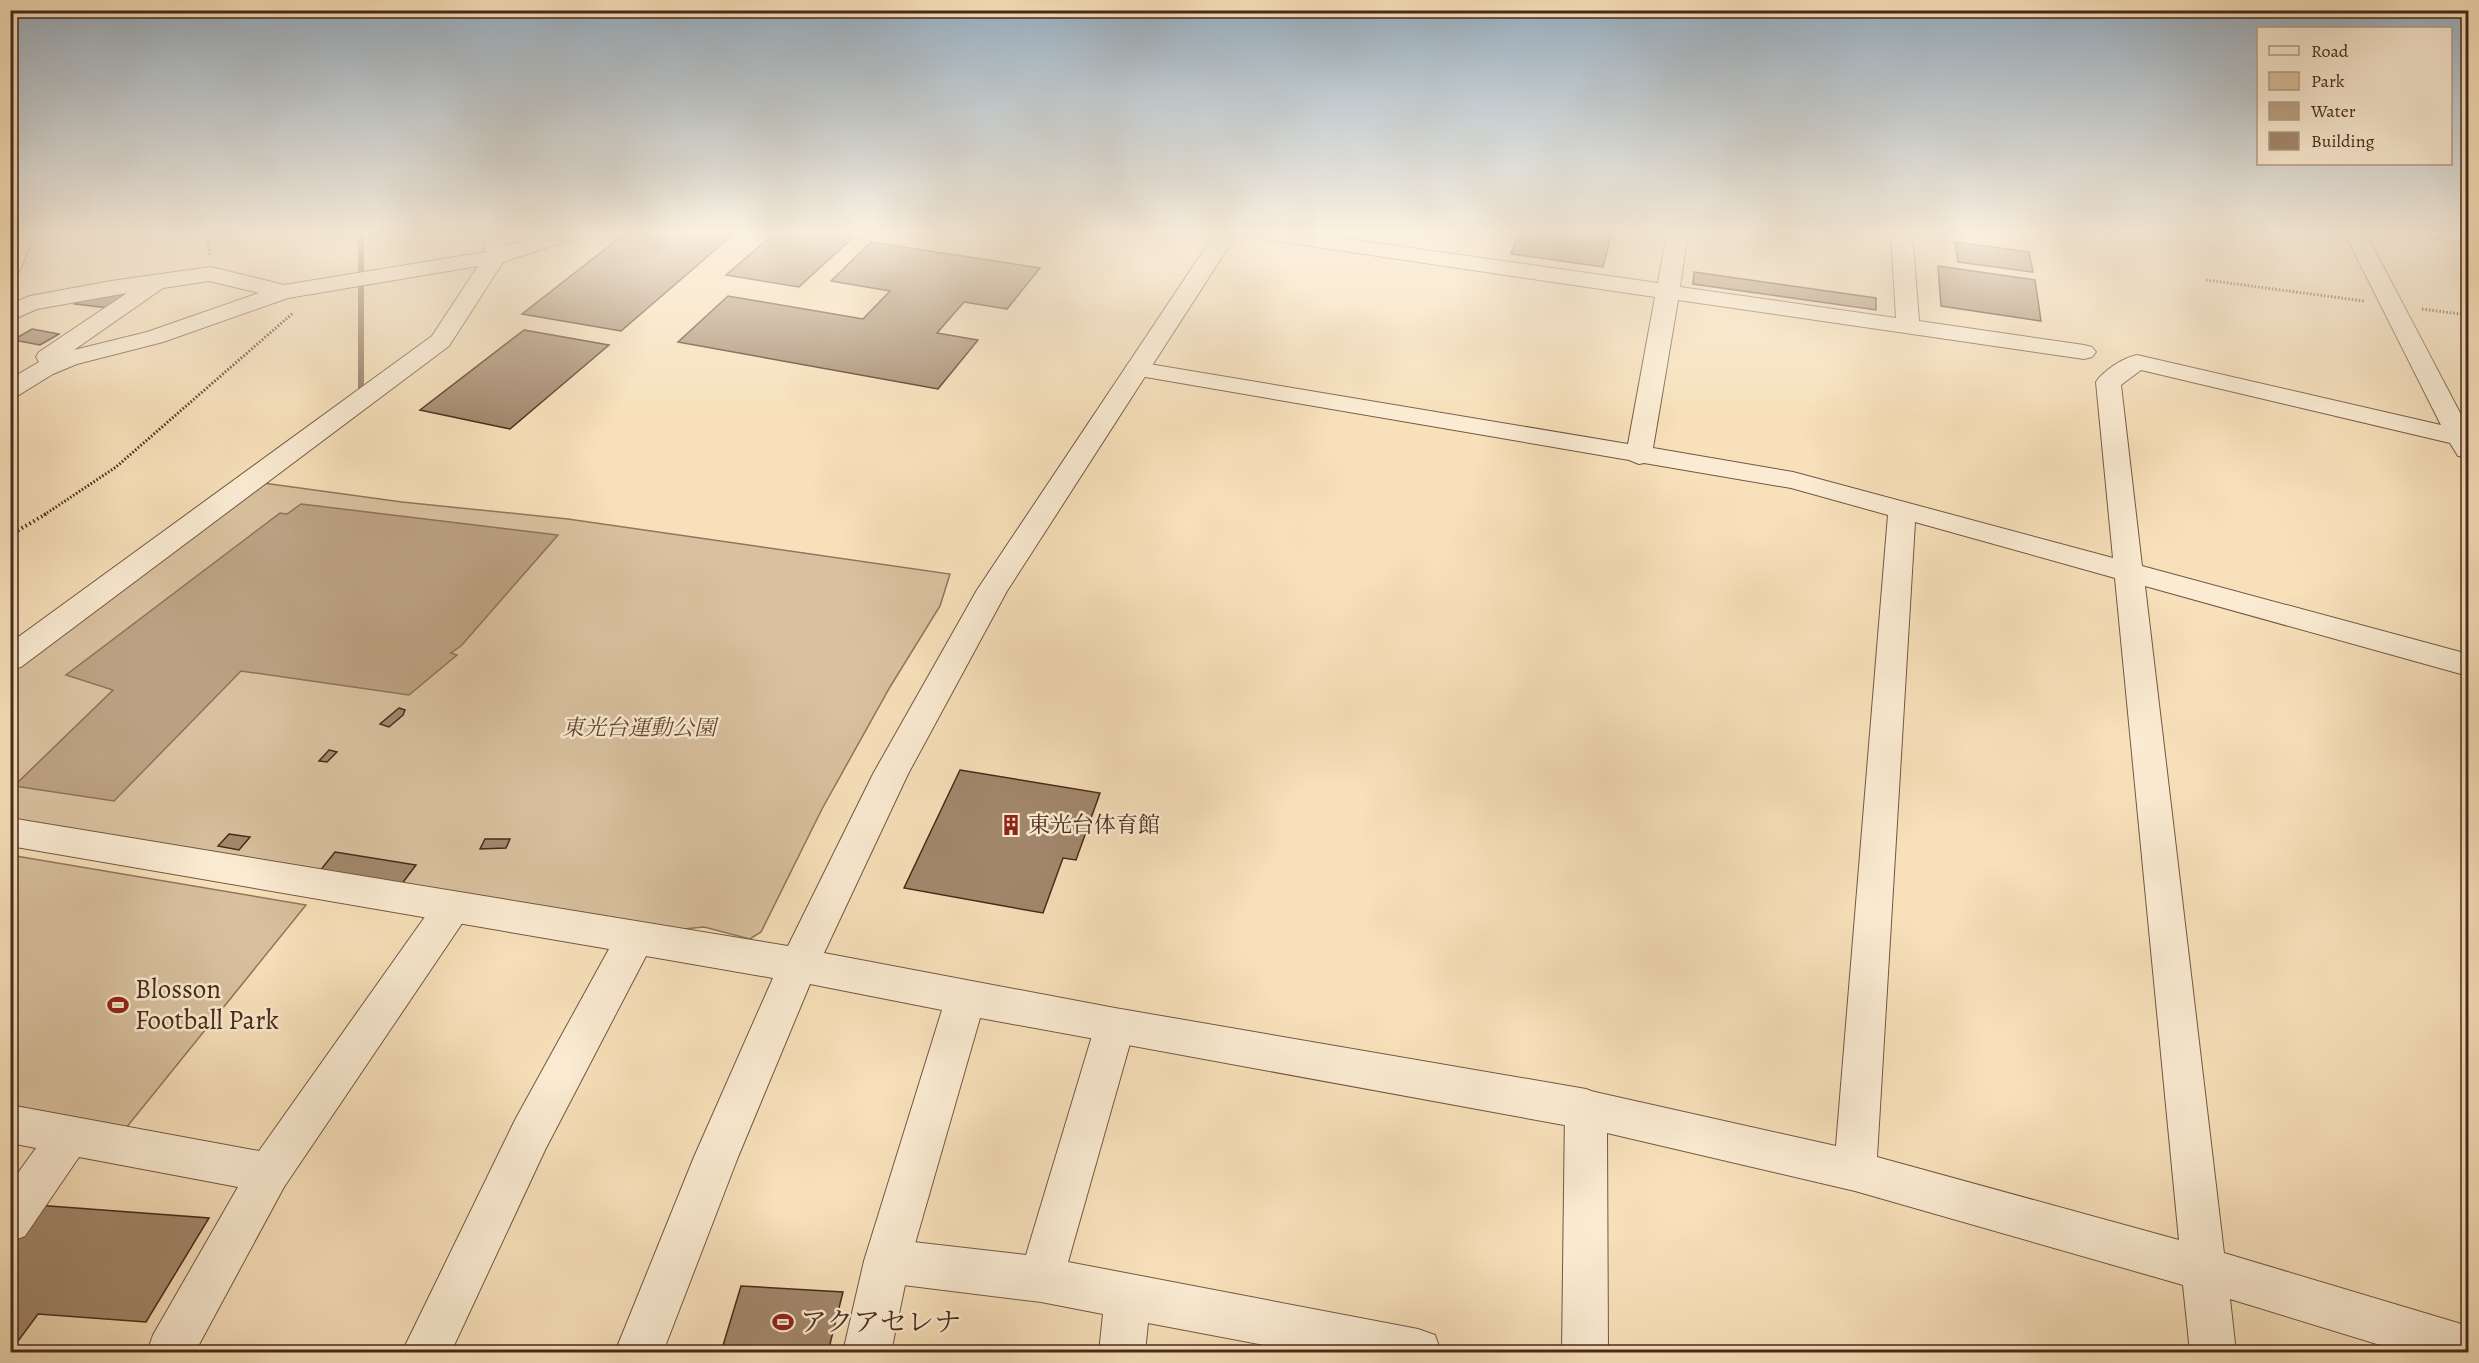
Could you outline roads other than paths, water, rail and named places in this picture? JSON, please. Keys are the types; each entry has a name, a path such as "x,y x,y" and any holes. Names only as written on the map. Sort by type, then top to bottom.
{"street":[{"path":"10,314 30,303 73,296"},
{"path":"44,369 44,360 137,296"},
{"path":"10,390 44,369 87,354 155,337 270,296"},
{"path":"10,659 441,341 465,296"},
{"path":"639,1353 693,1211 798,965 817,923 957,649 992,590 1185,296"},
{"path":"1639,456 1667,296"},
{"path":"1700,296 2084,352"},
{"path":"1906,296 1908,326"},
{"path":"2388,296 2466,444"},
{"path":"2213,1353 2108,382 2137,363 2466,444"},
{"path":"1137,369 1639,456 1793,480 2469,665"},
{"path":"1855,1171 1902,511"},
{"path":"11,832 798,965 1116,1026 1586,1109 1855,1171 2204,1269 2469,1348"},
{"path":"170,1353 269,1173 452,908"},
{"path":"426,1353 530,1135 635,938"},
{"path":"867,1353 887,1261 966,997"},
{"path":"1041,1279 1116,1026"},
{"path":"1585,1353 1586,1109"},
{"path":"10,1124 269,1173"},
{"path":"10,1221 70,1135"},
{"path":"887,1261 1041,1279 1419,1353"},
{"path":"1122,1353 1128,1297"}],"water":[{"path":"301,504 558,535 461,646 451,653 457,655 409,695 241,671 114,801 14,786 113,690 66,675 280,513 287,514"}],"waterway":[{"path":"357,395 361,393 361,296"}],"place":[{"name":"東光台体育館","path":"1011,825"},
{"name":"Blosson Football Park","path":"118,1005"},
{"name":"アクアセレナ","path":"783,1322"}],"park label":[{"name":"東光台運動公園","path":"639,728"}]}
